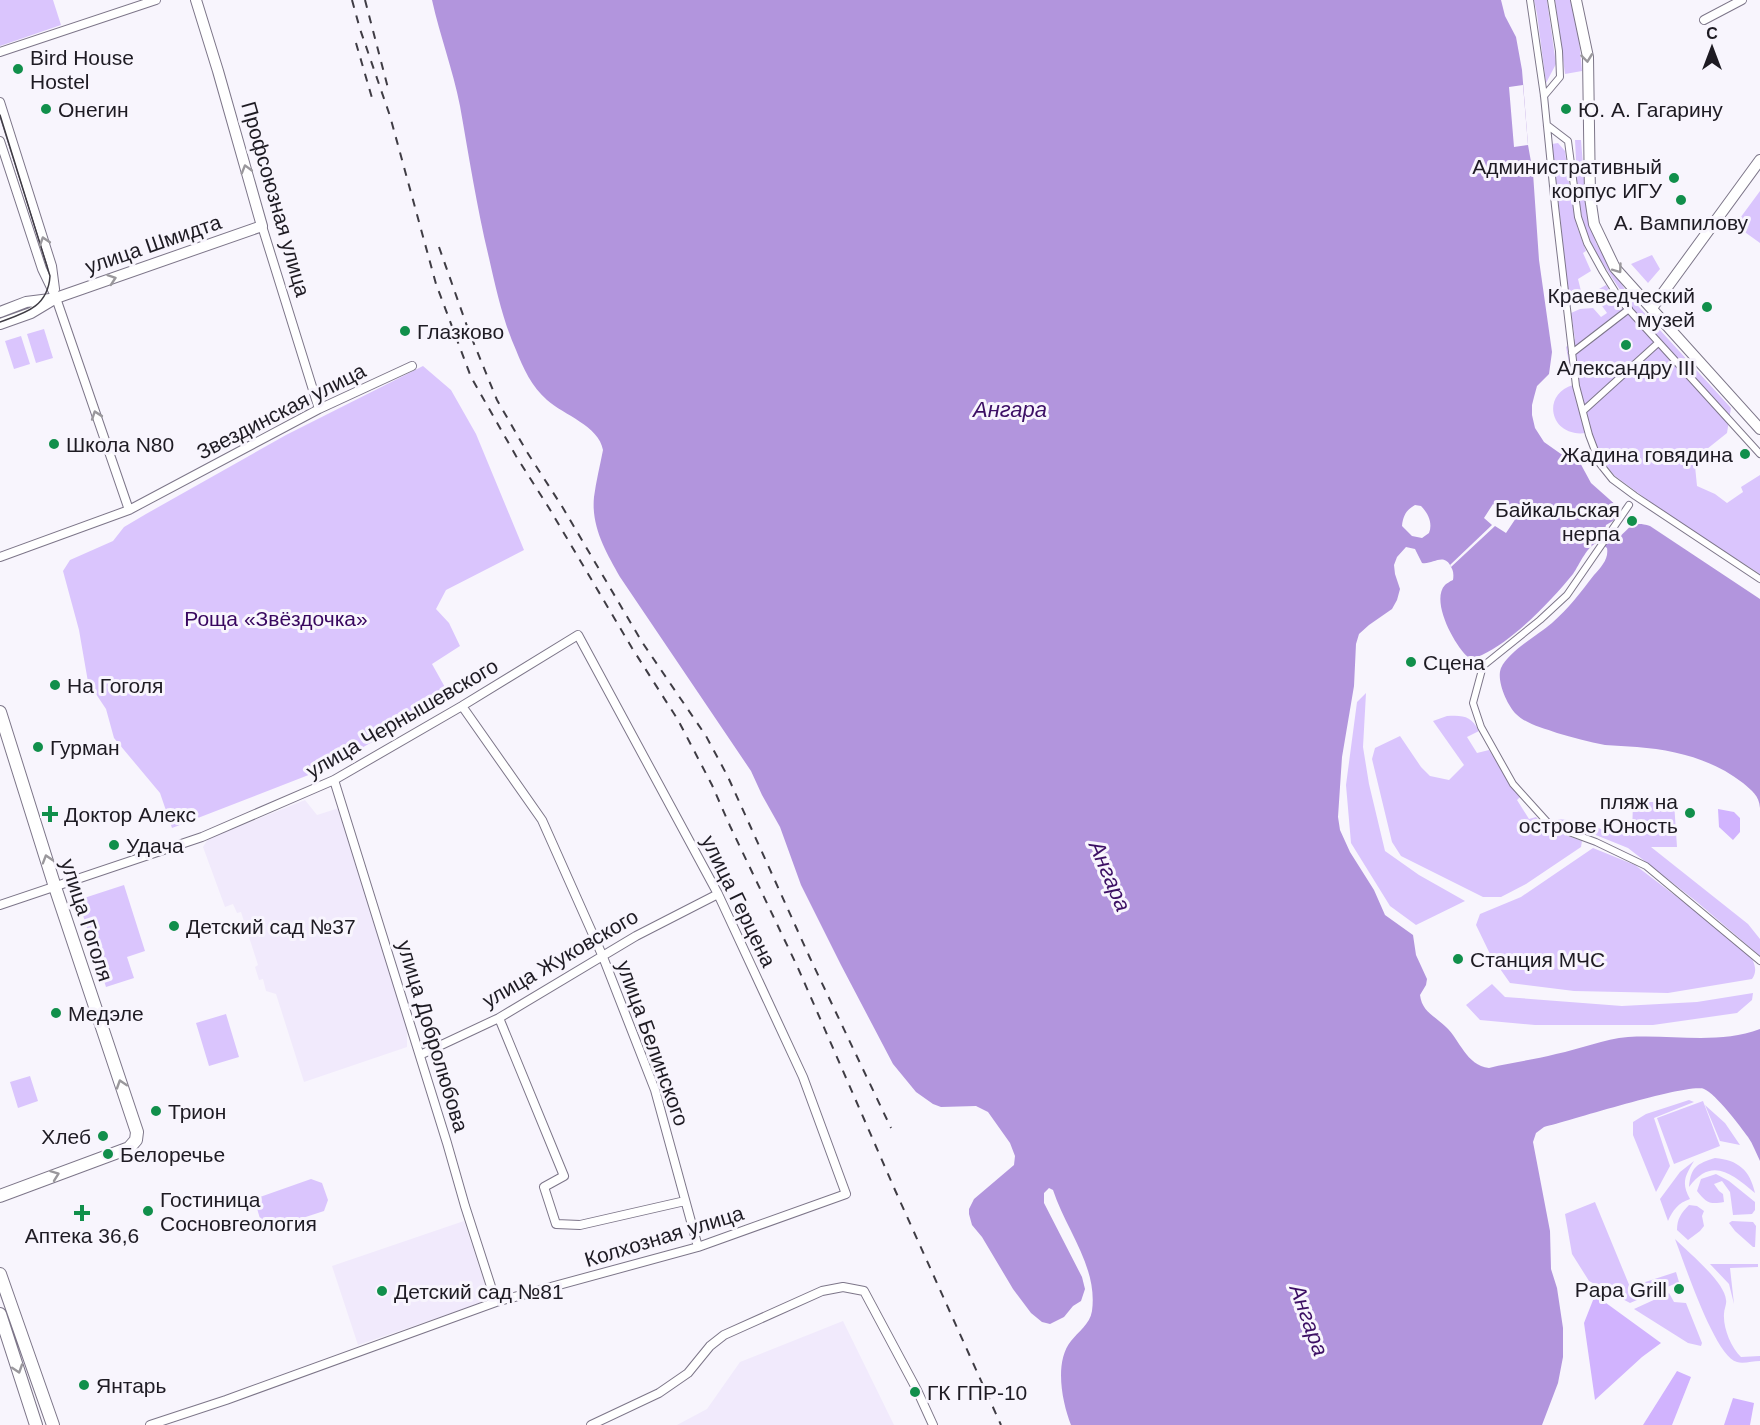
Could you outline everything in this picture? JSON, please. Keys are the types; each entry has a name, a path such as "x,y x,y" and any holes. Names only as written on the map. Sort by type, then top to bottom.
{"main road":[{"name":"улица Гоголя","path":"0,712 55,887 137,1132 136,1140 129,1148 0,1196"},
{"path":"0,1274 54,1425"},
{"path":"0,1314 36,1425"}],"street":[{"path":"0,52 156,0"},
{"name":"Профсоюзная улица","path":"196,0 262,226 319,409"},
{"path":"1530,0 1544,96 1576,386 1589,435 1600,464 1612,479 1635,496 1760,579"},
{"path":"1544,96 1560,76 1559,51 1551,0"},
{"path":"1576,0 1588,57 1590,197 1594,224 1616,267 1760,429"},
{"path":"1704,20 1742,0"},
{"path":"0,102 52,266 56,298"},
{"path":"1546,125 1568,141 1578,217 1603,272 1621,301 1760,454"},
{"path":"0,141 42,269 56,298 129,510"},
{"path":"1652,308 1760,160"},
{"name":"улица Шмидта","path":"0,312 26,302 56,298 262,226"},
{"name":"улица Шмидта","path":"0,324 31,313 56,298"},
{"path":"1572,353 1629,309"},
{"path":"1583,411 1658,343"},
{"name":"Звездинская улица","path":"0,557 129,510 319,409 412,366"},
{"path":"1629,505 1567,595 1483,666 1473,703 1481,727 1514,784 1546,822 1596,842 1646,866 1760,961"},
{"name":"улица Чернышевского","path":"0,905 202,837 334,780 462,706 578,634"},
{"name":"улица Герцена","path":"578,634 718,894 803,1077 846,1194"},
{"name":"улица Белинского","path":"462,706 542,820 603,957 655,1090 698,1247"},
{"name":"улица Добролюбова","path":"334,780 496,1302"},
{"name":"улица Жуковского","path":"420,1055 499,1018 636,936 718,894"},
{"path":"499,1018 564,1176 544,1187 556,1224 580,1225 685,1201"},
{"name":"Колхозная улица","path":"150,1425 496,1302 698,1247 846,1194"},
{"path":"591,1425 659,1393 688,1373 710,1346 724,1335 822,1291 843,1287 864,1291 933,1425"}],"shaded area":[{"path":"305,800 317,815 339,808 407,1026 407,1047 304,1082 276,994 266,991 263,979 259,980 255,967 258,965 241,912 237,913 233,904 225,907 203,847 208,839"},
{"path":"1718,809 1734,812 1740,818 1740,832 1733,840 1719,827"},
{"path":"464,1221 490,1300 358,1345 332,1266"},
{"path":"1595,1295 1661,1343 1642,1357 1595,1400 1584,1323"},
{"path":"843,1321 894,1425 677,1425 707,1409 740,1362"},
{"path":"1677,1371 1691,1377 1672,1425 1643,1425"},
{"path":"1733,1398 1754,1403 1750,1425 1724,1425"}],"green space":[{"path":"0,0 53,0 61,25 0,46"},
{"path":"1534,0 1547,0 1556,64 1546,83 1537,14"},
{"path":"1555,0 1571,0 1578,28 1582,71 1565,74"},
{"path":"1575,140 1581,140 1587,216 1596,243 1629,296 1731,408 1727,433 1702,453 1695,466 1697,486 1715,494 1727,503 1743,492 1741,487 1760,475 1760,574 1668,515 1615,476 1600,459 1591,432 1577,433 1567,430 1554,416 1553,407 1556,398 1562,390 1573,385 1566,347 1575,339 1571,313 1580,309 1593,308 1601,317 1607,313 1600,303 1599,289 1606,285 1618,303 1625,298 1594,249 1583,222"},
{"path":"1558,143 1565,151 1571,198 1586,251 1583,253 1591,271 1578,279 1582,295 1569,299 1552,144"},
{"path":"1760,191 1760,243 1735,225"},
{"path":"1652,255 1660,269 1648,283 1631,264"},
{"path":"44,329 53,358 36,363 27,334"},
{"path":"21,336 30,364 14,369 5,341"},
{"name":"Роща «Звёздочка»","path":"423,366 451,390 476,434 524,550 446,590 436,609 449,623 460,646 432,664 451,698 324,769 172,828 160,793 114,738 106,709 88,682 79,630 63,571 70,560 113,541 124,527 146,514 286,435"},
{"path":"1366,693 1363,747 1385,851 1419,875 1465,901 1416,925 1390,906 1351,843 1346,785 1357,702"},
{"path":"1447,716 1462,716 1473,722 1479,731 1467,737 1477,753 1489,750 1520,797 1517,800 1529,819 1536,817 1545,828 1582,841 1581,847 1526,884 1501,897 1483,897 1401,856 1392,842 1372,759 1375,748 1400,736 1430,776 1449,780 1464,765 1433,721"},
{"path":"1633,802 1674,802 1677,847 1651,847 1748,924 1760,939 1760,956 1697,902 1628,848 1556,819 1582,821 1610,833 1619,827 1632,835"},
{"path":"1593,848 1635,865 1748,951 1755,968 1752,979 1668,993 1574,991 1510,983 1491,956 1476,925 1480,914 1521,897"},
{"path":"124,885 145,951 127,957 134,978 106,987 78,900"},
{"path":"1492,984 1505,997 1622,1006 1697,1002 1753,993 1752,1000 1737,1013 1653,1025 1535,1025 1480,1020 1466,1005"},
{"path":"226,1014 239,1057 209,1066 196,1023"},
{"path":"30,1076 38,1101 18,1108 10,1082"},
{"path":"1689,1100 1694,1102 1654,1118 1670,1166 1656,1192 1633,1135 1633,1122 1646,1114"},
{"path":"1703,1101 1720,1146 1674,1164 1657,1118"},
{"path":"1705,1105 1725,1123 1740,1145 1720,1141"},
{"path":"1715,1158 1730,1161 1742,1168 1750,1178 1755,1193 1730,1175 1714,1170 1697,1178 1689,1187 1693,1170"},
{"path":"1694,1161 1685,1180 1690,1199 1676,1207 1668,1221 1660,1199 1680,1172"},
{"path":"1716,1174 1729,1181 1755,1202 1755,1210 1752,1214 1733,1215 1730,1192 1722,1181 1714,1184 1723,1194 1724,1202 1711,1203 1700,1195 1697,1191 1701,1179"},
{"path":"311,1179 322,1183 328,1200 324,1211 272,1228 261,1222 256,1205 260,1197"},
{"path":"1595,1202 1630,1287 1676,1272 1679,1282 1630,1303 1589,1281 1572,1254 1565,1214"},
{"path":"1689,1205 1697,1206 1704,1211 1702,1216 1704,1226 1688,1240 1677,1230 1680,1216"},
{"path":"1732,1221 1753,1222 1756,1226 1755,1247 1735,1231 1729,1223"},
{"path":"1675,1239 1713,1276 1724,1293 1725,1325 1734,1348 1741,1357 1760,1356 1760,1361 1737,1362 1728,1356 1719,1344 1701,1307"},
{"path":"1710,1264 1758,1264 1758,1267 1730,1268 1734,1304 1729,1284"},
{"path":"1669,1293 1674,1302 1686,1303 1702,1343 1701,1346 1688,1343 1634,1309"}],"water":[{"name":"Ангара","path":"432,0 1501,0 1505,16 1516,37 1522,70 1539,260 1552,352 1549,374 1537,386 1532,405 1535,428 1544,442 1561,454 1578,459 1591,483 1618,507 1613,521 1606,525 1605,529 1608,533 1618,538 1634,525 1650,526 1760,599 1760,808 1757,796 1743,783 1706,762 1679,753 1605,745 1557,733 1525,720 1509,705 1501,685 1501,668 1510,655 1563,612 1602,566 1607,556 1607,548 1599,542 1587,551 1573,574 1554,596 1519,630 1494,649 1472,657 1468,657 1451,634 1442,612 1441,592 1445,585 1453,580 1450,565 1444,560 1422,563 1415,549 1406,547 1397,557 1394,565 1400,589 1397,600 1392,609 1359,634 1356,644 1354,686 1342,757 1338,817 1340,830 1350,852 1374,890 1385,915 1413,935 1416,955 1427,979 1420,995 1423,1006 1451,1032 1469,1057 1481,1066 1489,1068 1619,1038 1727,1037 1760,1029 1760,1161 1750,1140 1721,1103 1704,1089 1653,1097 1544,1127 1536,1133 1533,1142 1550,1231 1551,1269 1557,1288 1563,1328 1563,1357 1558,1383 1542,1425 1071,1425 1065,1405 1061,1371 1066,1350 1091,1316 1093,1295 1080,1249 1053,1190 1049,1188 1044,1193 1044,1203 1082,1277 1085,1289 1081,1301 1073,1306 1064,1317 1050,1324 1042,1322 1031,1313 1013,1289 982,1237 972,1225 969,1214 974,1199 1014,1165 1015,1156 1010,1143 988,1112 976,1106 941,1107 933,1104 916,1092 893,1064 801,885 780,827 751,771 620,577 610,558 597,529 594,508 603,450 600,442 588,428 547,400 537,389 528,377 511,339 494,281 457,93","holes":["1415,505 1421,506 1430,522 1429,533 1422,538 1412,536 1402,526 1407,511"]}],"pier":[{"path":"1523,85 1528,145 1514,147 1509,87"},
{"path":"1493,504 1516,518 1506,533 1495,526 1451,567 1450,565 1492,525 1484,518"}],"tram line":[{"path":"0,115 50,276 45,295 40,302 26,312 0,322"}],"railway":[{"path":"352,0 390,116 436,284 471,377 516,456 678,720 712,785 798,968 1001,1425"},
{"path":"365,0 388,88"},
{"path":"356,43 372,98"},
{"path":"439,247 468,329 497,400 642,642 706,736 728,777 810,958 891,1128"}],"place":[{"name":"Bird House Hostel","path":"18,69"},
{"name":"Онегин","path":"46,109"},
{"name":"Ю. А. Гагарину","path":"1566,109"},
{"name":"Административный корпус ИГУ","path":"1674,178"},
{"name":"А. Вампилову","path":"1681,200"},
{"name":"Краеведческий музей","path":"1707,307"},
{"name":"Глазково","path":"405,331"},
{"name":"Александру III","path":"1626,345"},
{"name":"Школа N80","path":"54,444"},
{"name":"Жадина говядина","path":"1745,454"},
{"name":"Байкальская нерпа","path":"1632,521"},
{"name":"Сцена","path":"1411,662"},
{"name":"На Гоголя","path":"55,685"},
{"name":"Гурман","path":"38,747"},
{"name":"пляж на острове Юность","path":"1690,813"},
{"name":"Доктор Алекс","path":"50,814"},
{"name":"Удача","path":"114,845"},
{"name":"Детский сад №37","path":"174,926"},
{"name":"Станция МЧС","path":"1458,959"},
{"name":"Медэле","path":"56,1013"},
{"name":"Трион","path":"156,1111"},
{"name":"Хлеб","path":"103,1136"},
{"name":"Белоречье","path":"108,1154"},
{"name":"Гостиница Сосновгеология","path":"148,1211"},
{"name":"Аптека 36,6","path":"82,1213"},
{"name":"Papa Grill","path":"1679,1289"},
{"name":"Детский сад №81","path":"382,1291"},
{"name":"Янтарь","path":"84,1385"},
{"name":"ГК ГПР-10","path":"915,1392"}]}
